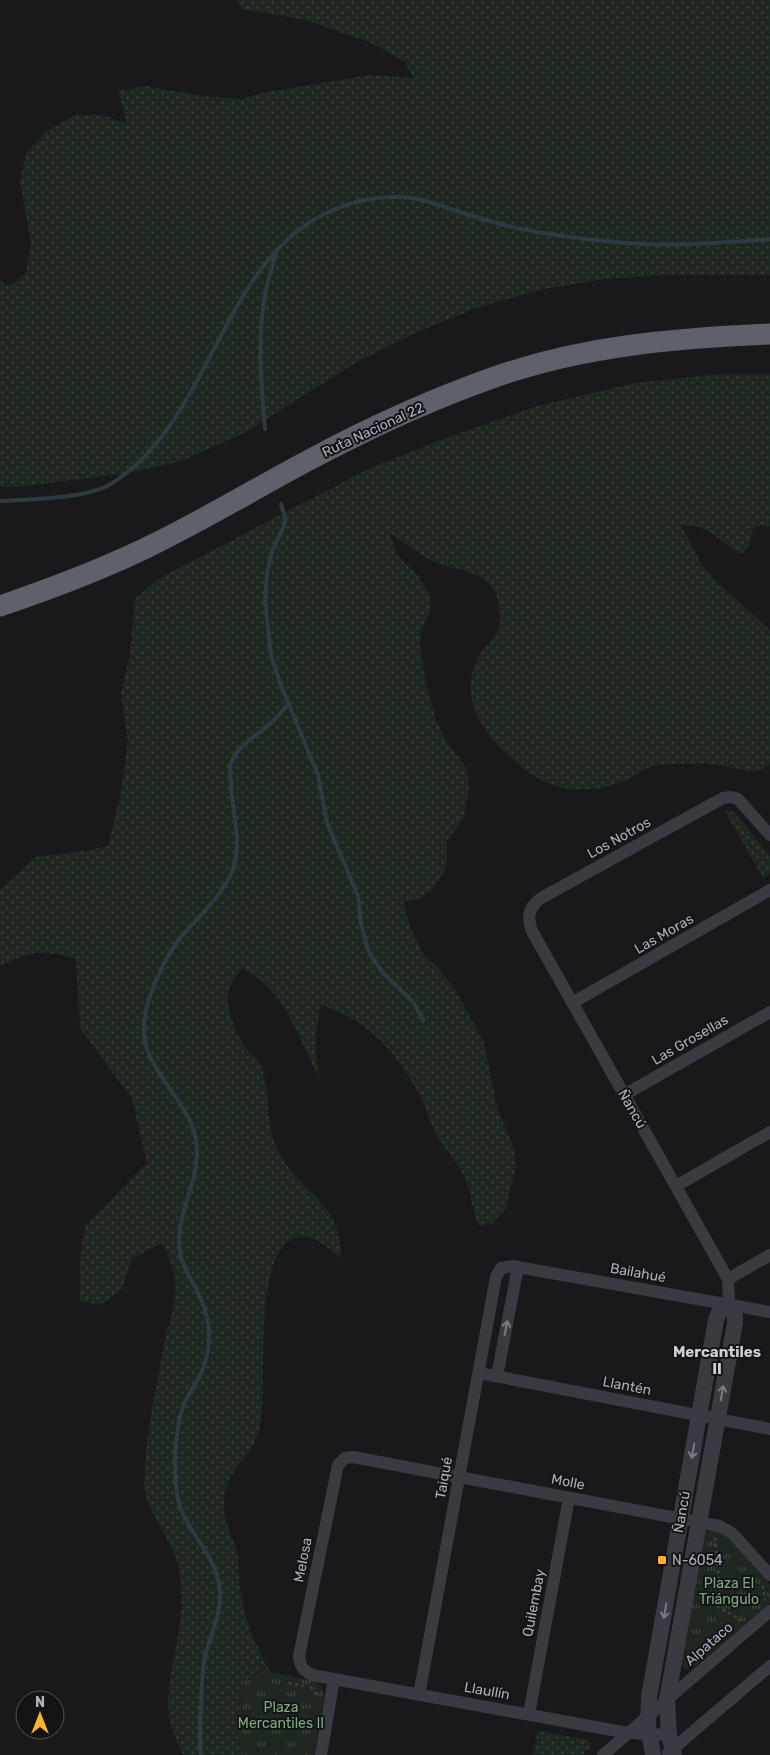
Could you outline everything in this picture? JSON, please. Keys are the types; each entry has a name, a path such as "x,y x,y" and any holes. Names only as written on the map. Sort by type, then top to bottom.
{"highway":[{"name":"Ruta Nacional 22","path":"0,606 107,566 346,441 493,378 528,366 608,349 700,338 770,334"}],"street":[{"name":"Los Notros","path":"529,914 534,904 543,897 720,799 731,797 741,802 770,835"},
{"name":"Las Moras","path":"572,1003 770,890"},
{"name":"Ñancú","path":"529,914 532,931 728,1279 729,1305 735,1315 667,1700 670,1749"},
{"name":"Las Grosellas","path":"624,1095 770,1012"},
{"path":"676,1186 770,1132"},
{"path":"728,1279 770,1255"},
{"name":"Bailahué","path":"501,1268 509,1265 770,1312"},
{"path":"497,1376 518,1267"},
{"name":"Taiqué","path":"419,1694 496,1277 501,1268"},
{"name":"Ñancú","path":"653,1755 648,1716 681,1518 717,1316 729,1305"},
{"name":"Llantén","path":"479,1372 770,1429"},
{"name":"Molle","path":"342,1460 353,1458 681,1518 728,1529 765,1578"},
{"name":"Melosa","path":"302,1668 299,1656 336,1468 342,1460"},
{"name":"Quilembay","path":"528,1714 569,1498"},
{"name":"Alpataco","path":"603,1755 667,1700 765,1609"},
{"path":"670,1749 770,1666"},
{"name":"Llaullín","path":"302,1668 312,1675 628,1733 649,1735 670,1749"},
{"path":"321,1755 334,1679"}],"path":[{"path":"715,1536 722,1609"},
{"path":"765,1578 765,1609"},
{"path":"699,1596 742,1621"},
{"path":"734,1627 748,1616"},
{"path":"289,1683 311,1687 318,1697"}],"green space":[{"path":"237,0 770,0 770,275 668,275 604,279 544,289 479,307 417,332 353,364 246,432 181,461 128,473 18,487 0,487 0,281 10,286 26,273 31,243 20,182 26,153 46,131 75,115 102,115 127,124 118,91 145,86 203,96 242,99 262,93 370,75 413,78 405,62 372,43 306,20 242,9"},
{"path":"720,374 770,374 770,527 763,525 753,528 750,545 741,554 707,530 681,525 702,565 719,584 770,630 770,763 765,768 751,771 709,764 660,765 649,767 632,777 602,788 586,789 561,788 536,777 515,761 489,734 475,711 472,698 471,685 478,658 499,627 499,608 494,590 488,583 474,574 437,563 389,533 398,556 418,576 430,594 431,609 421,631 420,648 426,684 436,720 446,741 467,769 469,789 464,817 447,841 447,864 441,877 431,891 417,900 403,901 410,927 423,954 440,970 454,988 484,1043 497,1107 515,1151 516,1167 505,1210 492,1223 479,1226 465,1178 436,1134 414,1085 394,1055 382,1042 355,1020 321,1005 316,1042 319,1078 289,1016 269,988 257,977 242,968 233,980 228,995 229,1011 242,1042 261,1066 266,1087 271,1130 278,1151 287,1166 327,1210 334,1222 339,1238 341,1258 320,1242 306,1237 288,1242 276,1260 268,1286 260,1428 256,1440 232,1474 225,1495 224,1509 236,1549 245,1615 256,1644 270,1672 260,1671 252,1674 242,1693 242,1755 183,1755 172,1729 168,1708 182,1605 179,1570 171,1548 149,1504 145,1494 144,1483 146,1448 151,1414 175,1297 174,1276 171,1262 162,1243 132,1258 121,1290 100,1305 80,1301 80,1258 85,1226 147,1163 132,1099 80,1028 76,959 54,954 37,953 29,954 0,966 0,890 35,857 108,846 121,792 128,741 121,693 130,653 135,599 158,579 370,468 441,440 537,406 635,383"},
{"path":"724,810 734,812 770,856 770,874 763,878"},
{"name":"Plaza El Triángulo","path":"711,1530 728,1535 770,1585 770,1603 694,1667 686,1669 680,1664 705,1533"},
{"path":"734,1565 747,1579 739,1587 726,1572"},
{"name":"Plaza Mercantiles II","path":"265,1671 316,1682 322,1687 324,1696 314,1755 242,1755 243,1684 252,1674"},
{"path":"538,1731 588,1740 591,1747 582,1755 533,1755"}],"waterway":[{"path":"0,501 56,498 86,493 109,485 144,458 172,423 239,303 264,265 294,234 331,211 341,207 360,201 381,198 412,198 516,228 574,238 622,243 677,244 770,239"},
{"path":"265,429 261,378 261,328 266,289 277,250"},
{"path":"281,504 285,518 284,526 272,551 267,573 265,601 271,655 280,683 318,775 327,823 358,896 361,923 368,950 382,972 413,1002 423,1020"},
{"path":"201,1755 200,1732 203,1667 220,1604 219,1582 208,1555 180,1507 175,1471 179,1422 185,1402 206,1362 209,1338 206,1313 182,1262 179,1244 182,1217 194,1177 197,1150 194,1132 187,1116 150,1056 145,1039 144,1021 153,988 169,955 181,937 221,891 235,863 237,841 230,770 233,759 237,752 275,719 288,704"}],"place":[{"name":"N-6054","path":"662,1560"}],"district":[{"name":"Mercantiles II","path":"717,1360"}]}
